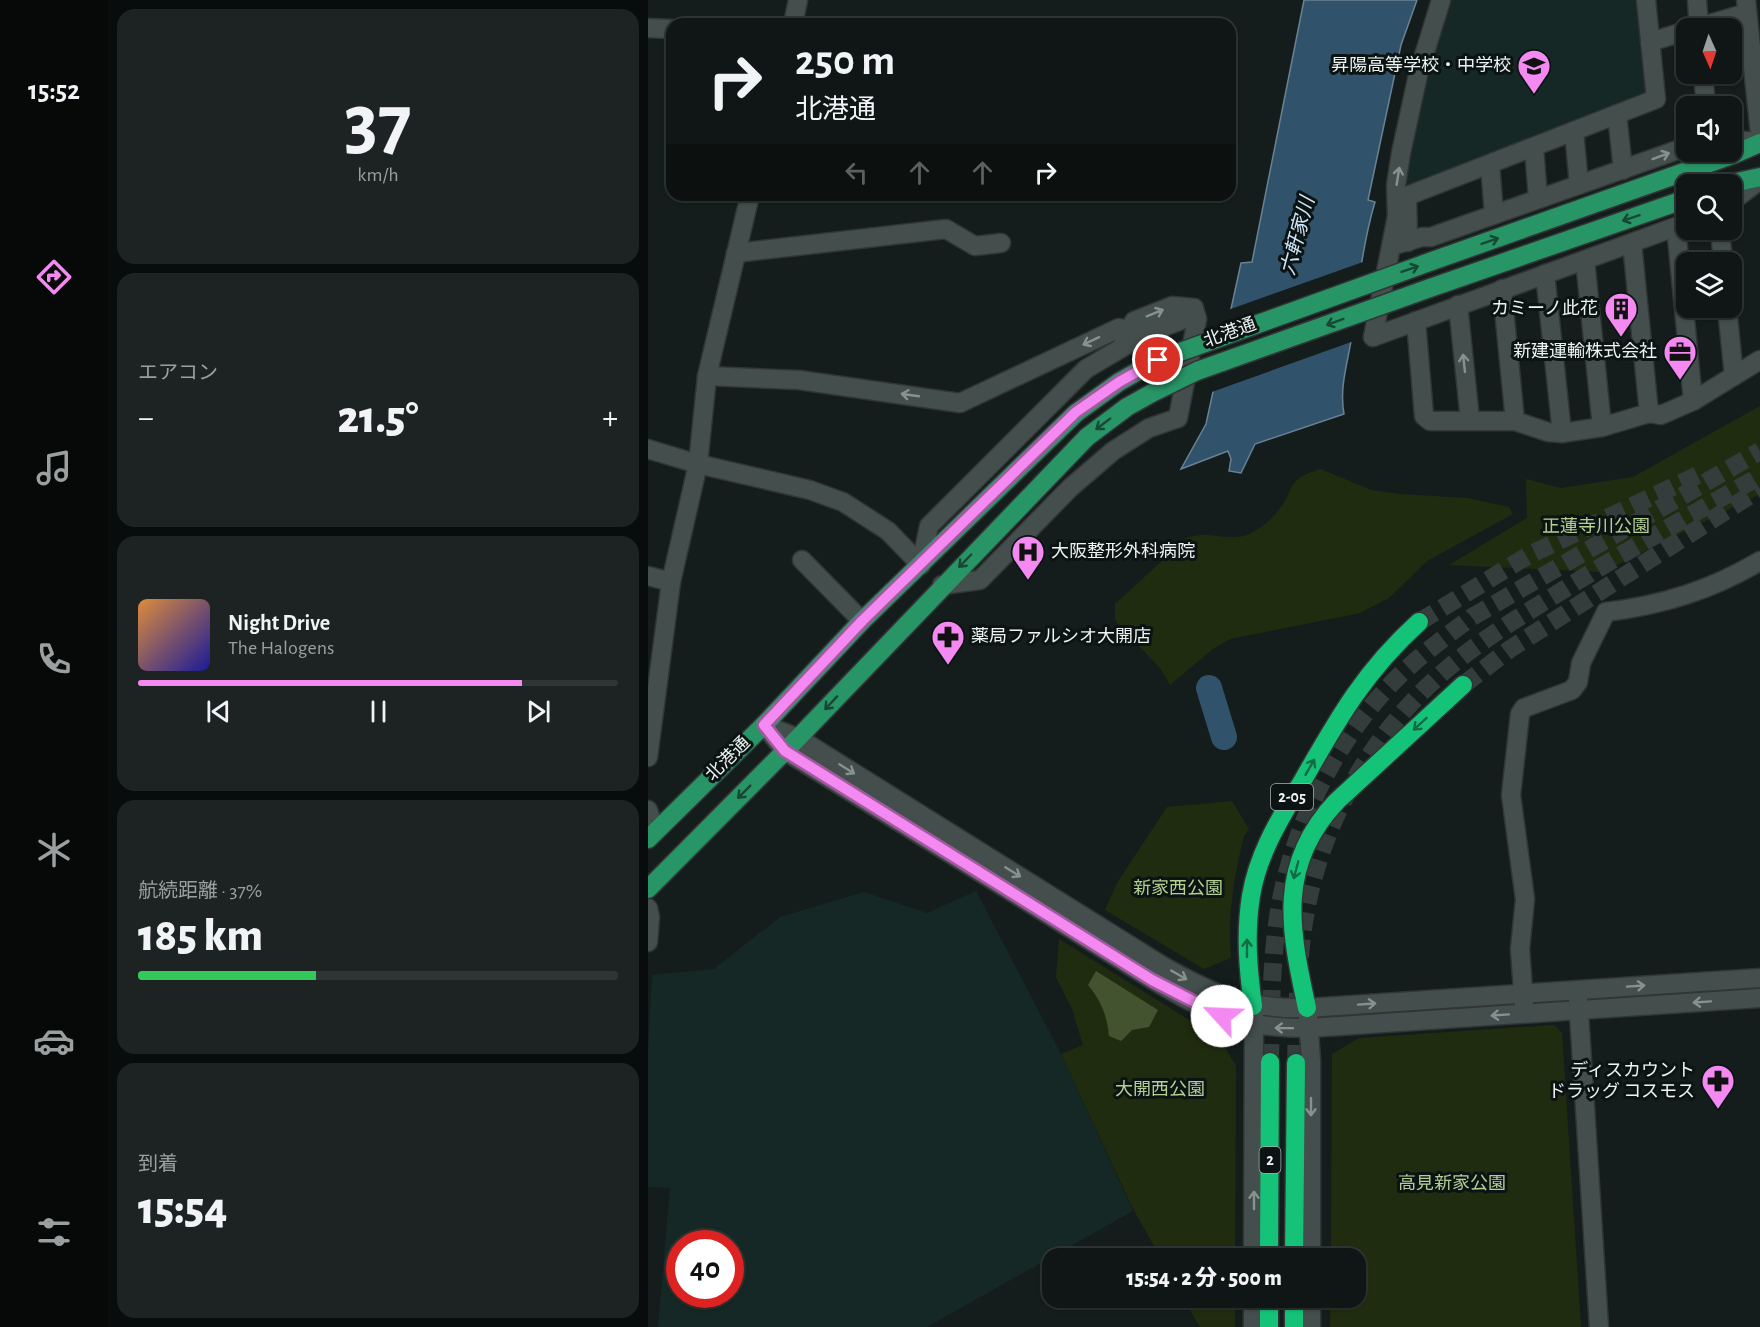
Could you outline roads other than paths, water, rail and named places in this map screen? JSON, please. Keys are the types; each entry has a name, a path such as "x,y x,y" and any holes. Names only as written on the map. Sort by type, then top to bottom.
{"highway":[{"name":"2-05","path":"1253,1006 1248,962 1247,923 1251,894 1272,833 1348,702 1390,648 1419,622"},
{"path":"1307,1008 1296,955 1291,904 1298,862 1307,840 1319,820 1337,801 1463,685"},
{"name":"2","path":"1269,1248 1270,1062"},
{"name":"2","path":"1294,1248 1296,1063"},
{"path":"1269,1308 1269,1327"},
{"path":"1294,1308 1294,1327"}],"main road":[{"name":"北港通","path":"651,835 764,725 862,621 1076,412 1119,382 1158,360 1730,156 1760,143"},
{"path":"1742,181 1760,178"},
{"name":"北港通","path":"648,889 1087,437 1127,406 1197,371 1676,202"}],"street":[{"path":"794,18 798,0"},
{"path":"1400,243 1396,185 1418,75 1441,0"},
{"path":"1646,0 1656,99 1407,196 1400,243 1373,336 1676,227"},
{"path":"1695,18 1696,0"},
{"path":"1721,18 1747,7 1760,134"},
{"path":"648,28 666,29"},
{"path":"1650,42 1676,34"},
{"path":"1617,114 1623,170"},
{"path":"1574,131 1579,185"},
{"path":"1742,141 1760,143"},
{"path":"1534,147 1538,199"},
{"path":"1400,243 1431,237 1676,151"},
{"path":"1490,164 1494,215"},
{"path":"1742,193 1760,178"},
{"path":"648,757 653,672 698,464 707,376 749,201"},
{"path":"736,253 946,229 975,246 1001,243"},
{"path":"1682,240 1693,400"},
{"path":"1632,243 1649,412"},
{"path":"1585,260 1602,427"},
{"path":"1545,274 1562,433"},
{"path":"1502,289 1515,421"},
{"path":"1458,305 1470,420"},
{"path":"921,565 929,526 1086,369 1122,347 1138,332 1192,316 1197,319 1178,418 1149,428 1113,451 1070,488 980,579 942,585"},
{"path":"1728,318 1734,376"},
{"path":"1416,321 1424,416 1430,421 1515,421 1548,432 1562,433 1602,427 1649,412 1661,415 1693,400 1760,360"},
{"path":"707,376 799,380 960,403 1119,328 1138,332"},
{"path":"648,449 698,464 810,490 843,502 888,531 921,565"},
{"path":"802,560 862,621"},
{"path":"1524,1014 1520,948 1525,899 1511,795 1520,714 1524,708 1572,690 1578,682 1581,663 1606,612 1641,608 1689,596 1732,578 1760,561"},
{"path":"648,576 671,582"},
{"path":"764,725 1177,994 1211,1012 1255,1026 1309,1028 1760,998"},
{"path":"791,744 1161,965 1213,993 1253,1006 1307,1008 1760,978"},
{"path":"648,810 651,835"},
{"path":"648,908 648,942"},
{"path":"1578,990 1599,1327"},
{"path":"1253,1006 1255,1026 1254,1248"},
{"path":"1307,1008 1311,1248"},
{"path":"1253,1308 1253,1327"},
{"path":"1311,1308 1311,1327"}],"water":[{"name":"六軒家川","path":"1304,0 1417,0 1401,45 1368,200 1375,202 1358,285 1345,374 1344,414 1255,444 1241,473 1229,471 1231,459 1228,451 1181,469 1206,424 1241,263 1252,262"}],"waterway":[{"path":"1209,688 1224,737"}],"tunnel":[{"path":"1270,1062 1275,940 1288,869 1309,808 1323,779 1339,751 1377,700 1416,661 1472,617 1760,451"},
{"path":"1419,622 1529,555 1698,475"},
{"path":"1300,957 1305,915 1314,875 1345,798 1365,762 1389,729 1417,697 1460,658 1516,619 1609,562 1760,476"},
{"path":"1463,685 1510,649 1760,489"},
{"path":"1296,1063 1298,993"}],"place":[{"name":"昇陽高等学校・中学校","path":"1534,95"},
{"name":"カミーノ此花","path":"1621,338"},
{"name":"新建運輸株式会社","path":"1680,381"},
{"name":"大阪整形外科病院","path":"1028,581"},
{"name":"薬局ファルシオ大開店","path":"948,666"},
{"name":"ディスカウント ドラッグ コスモス","path":"1718,1110"}],"park label":[{"name":"正蓮寺川公園","path":"1596,527"},
{"name":"新家西公園","path":"1178,889"},
{"name":"大開西公園","path":"1160,1090"},
{"name":"高見新家公園","path":"1452,1184"}]}
